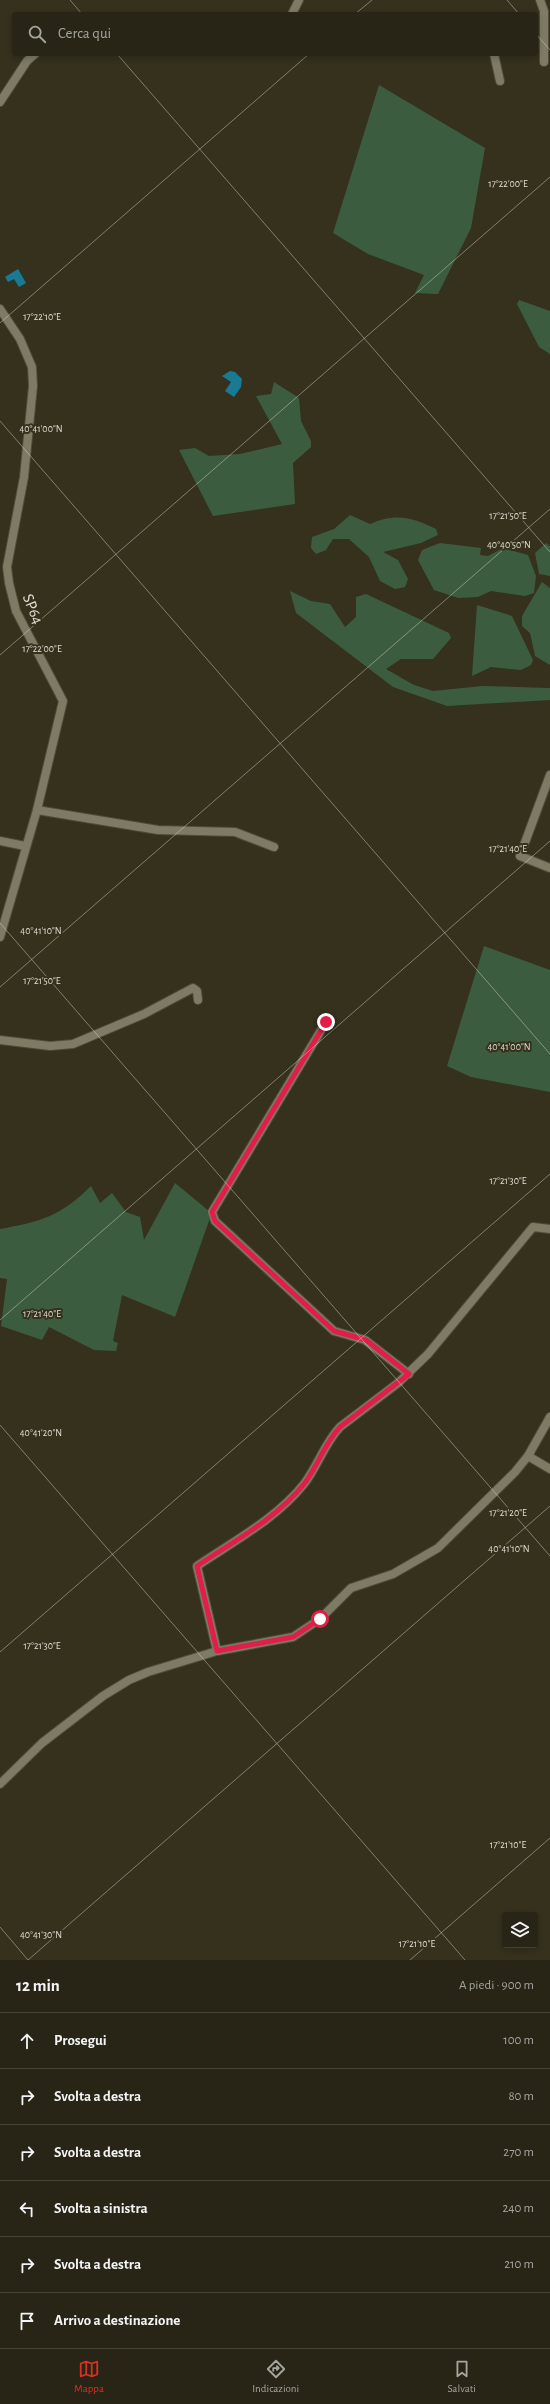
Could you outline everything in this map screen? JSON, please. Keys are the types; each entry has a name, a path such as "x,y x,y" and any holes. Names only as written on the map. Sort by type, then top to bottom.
{"street":[{"path":"293,12 299,0"},
{"path":"540,0 544,11 544,62"},
{"path":"538,18 544,11"},
{"path":"0,102 27,61 33,56"},
{"path":"494,56 500,80"},
{"name":"SP64","path":"0,309 20,339 32,367 33,386 24,477 7,567 9,583 16,611 63,701 37,810 25,846 0,937"},
{"path":"550,774 520,856 550,868"},
{"path":"37,810 158,830 235,832 274,846"},
{"path":"0,841 25,846"},
{"path":"0,1040 61,1047 96,1035 193,988 197,991 198,1000"},
{"path":"326,1022 247,1152 212,1212 212,1216 215,1221 334,1331 366,1340 409,1374"},
{"path":"217,1651 197,1566 277,1510 312,1474 332,1435 340,1427 409,1374 443,1337 533,1227 550,1229"},
{"path":"0,1784 42,1742 103,1696 148,1672 217,1651 293,1637 320,1619 351,1588 393,1574 417,1562 451,1538 528,1456 550,1417"},
{"path":"528,1456 550,1469"}],"green space":[{"path":"379,85 485,148 471,228 438,294 415,293 424,275 368,254 333,233"},
{"path":"519,300 550,311 550,354 539,347 517,304"},
{"path":"274,382 299,398 301,421 311,441 311,447 293,463 295,504 213,516 179,450 195,448 209,456 240,454 282,444 256,396 271,394"},
{"path":"350,515 370,524 387,518 411,519 436,529 438,535 421,543 383,552 398,560 408,579 405,587 395,589 380,581 369,557 349,539 333,539 326,550 316,554 311,548 312,537 334,529"},
{"path":"440,543 481,548 480,555 488,556 503,548 528,555 536,576 534,593 525,596 491,591 478,597 458,598 434,590 418,560 422,550"},
{"path":"546,543 550,546 550,576 539,574 535,553"},
{"path":"542,582 550,588 550,665 535,656 530,633 522,626 522,616"},
{"path":"290,591 311,601 330,604 345,627 356,617 356,597 366,594 449,633 451,638 433,659 401,659 386,669 414,685 433,691 482,686 550,688 550,700 447,706 393,687 296,613"},
{"path":"477,605 512,616 533,660 531,665 521,670 491,667 472,676"},
{"path":"484,946 550,970 550,1092 471,1077 447,1066"},
{"path":"175,1183 209,1211 210,1218 175,1317 122,1295 113,1341 118,1343 116,1351 94,1350 49,1327 42,1340 1,1326 7,1279 0,1278 0,1229 27,1224 60,1211 91,1186 100,1203 112,1193 126,1212 140,1217 144,1240"}],"water":[{"path":"18,269 26,283 19,287 14,279 8,282 5,277"},
{"path":"230,371 235,372 242,379 241,387 234,397 225,391 231,382 222,376"}],"route":[{"path":"320,1619 293,1637 217,1651 197,1566 259,1525 277,1510 303,1486 312,1474 332,1435 340,1427 409,1374 366,1340 346,1336 334,1331 303,1304 268,1268 215,1221 212,1216 212,1212 247,1152 326,1022"}]}
